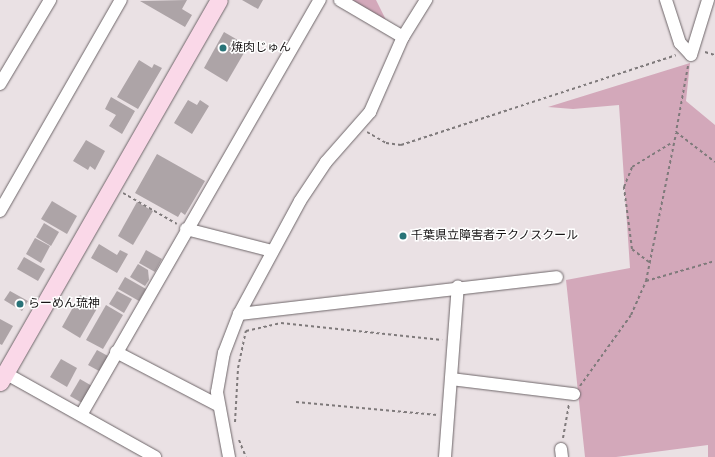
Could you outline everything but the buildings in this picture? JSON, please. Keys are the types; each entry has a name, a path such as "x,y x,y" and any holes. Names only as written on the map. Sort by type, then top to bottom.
{"street":[{"path":"0,84 4,65 50,0"},
{"path":"0,211 4,194 121,0"},
{"path":"155,457 81,415 2,375 219,0"},
{"path":"81,415 186,229 320,0"},
{"path":"340,0 404,37"},
{"path":"229,457 218,405 219,372 239,314 272,251 326,162 359,128 370,112 404,37 426,0"},
{"path":"666,0 680,43 691,55"},
{"path":"691,55 708,0"},
{"path":"186,229 272,251"},
{"path":"239,314 458,286 557,277"},
{"path":"444,457 458,286"},
{"path":"116,352 218,405"},
{"path":"451,379 574,394"}],"path":[{"path":"359,128 386,143 401,144 678,54 691,55 646,281 631,315 574,394 566,411 562,453"},
{"path":"676,132 715,162"},
{"path":"650,262 632,249 624,187 632,167 674,141"},
{"path":"112,186 186,229"},
{"path":"646,281 715,261"},
{"path":"235,431 238,368 246,331 281,323 454,341"},
{"path":"296,402 448,416"},
{"path":"238,437 246,457"}],"shaded area":[{"path":"351,0 376,0 386,20"},
{"path":"690,63 686,101 715,125 715,457 708,457 708,445 616,457 585,457 566,280 630,268 619,105 573,109 548,107"}],"place":[{"name":"焼肉じゅん","path":"223,48"},
{"name":"千葉県立障害者テクノスクール","path":"403,236"},
{"name":"らーめん琉神","path":"20,304"}]}
